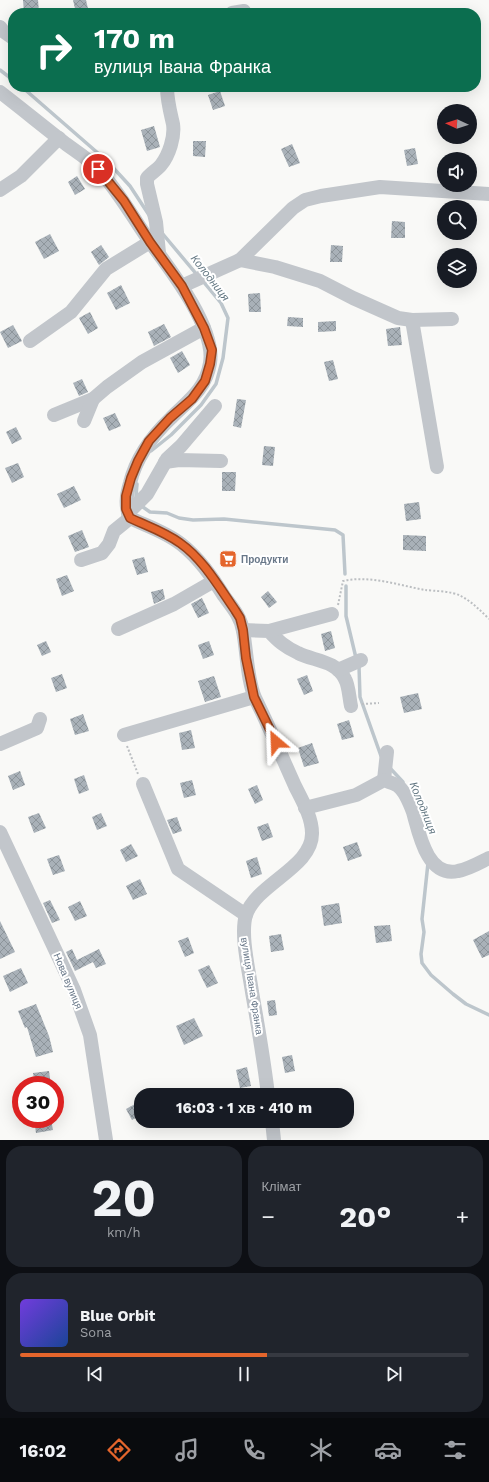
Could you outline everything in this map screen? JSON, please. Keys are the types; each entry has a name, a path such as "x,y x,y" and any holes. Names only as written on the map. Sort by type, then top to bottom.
{"street":[{"path":"0,27 8,34"},
{"path":"0,92 98,169 124,201 156,246 186,284 212,350 205,381 192,399 170,418 149,441 138,461 126,496 126,509 130,513"},
{"path":"156,246 156,222 146,184 147,178 163,162 171,142 173,126 167,92"},
{"path":"0,190 22,176 59,138"},
{"path":"186,284 240,260 293,208 306,200 321,196 380,187 489,194"},
{"path":"30,341 70,312 106,269 156,246"},
{"path":"240,260 320,281 352,298 392,315 412,320 452,319"},
{"path":"412,320 437,467"},
{"path":"54,415 93,399 142,362 204,328"},
{"path":"84,421 93,399"},
{"path":"81,560 102,553 109,544 114,531 147,494 165,462 215,406"},
{"path":"165,462 179,460 221,461"},
{"name":"вулиця Івана Франка","path":"130,513 181,544 199,561 240,618 254,697 306,808 312,834 310,847 300,861 279,877 253,902 246,915 244,927 246,952 267,1088"},
{"path":"118,629 174,604 214,581"},
{"path":"243,630 269,631 332,614"},
{"path":"269,631 279,642 299,654 324,661 338,670 345,678 351,706"},
{"path":"338,670 361,660"},
{"path":"124,735 254,697"},
{"path":"0,744 37,728 40,719"},
{"path":"306,808 356,795 384,776 387,752"},
{"path":"384,776 398,786 409,802 429,856 439,868 456,872 489,858"},
{"path":"143,784 178,868 246,915"},
{"name":"Нова вулиця","path":"0,832 74,990 90,1035 106,1140"},
{"path":"273,1128 274,1140"}],"path":[{"path":"332,614 340,602 343,581 352,579 382,581 424,590 459,595 477,607 489,619"},
{"path":"351,706 379,703"},
{"path":"124,735 143,784"}],"building":[{"path":"23,0 38,0 39,8 24,8"},
{"path":"73,0 86,0 88,8 75,8"},
{"path":"220,92 225,106 213,110 208,95"},
{"path":"154,126 160,147 147,151 141,130"},
{"path":"193,141 206,141 205,157 193,156"},
{"path":"292,144 300,163 289,167 281,149"},
{"path":"415,148 418,164 407,166 404,150"},
{"path":"77,176 85,189 75,195 68,182"},
{"path":"392,221 405,222 405,238 391,238"},
{"path":"50,234 59,251 44,259 35,242"},
{"path":"101,245 109,257 99,265 91,252"},
{"path":"331,245 343,246 342,262 330,262"},
{"path":"121,285 130,303 116,310 107,293"},
{"path":"260,293 261,312 249,312 248,294"},
{"path":"90,312 98,328 88,334 79,318"},
{"path":"288,317 303,318 303,327 287,326"},
{"path":"336,321 336,331 318,332 318,322"},
{"path":"164,324 171,337 154,346 148,332"},
{"path":"13,325 22,341 8,348 0,332"},
{"path":"400,327 402,345 388,346 386,329"},
{"path":"182,351 190,365 178,373 170,358"},
{"path":"333,360 338,379 329,381 324,362"},
{"path":"82,379 88,392 79,396 73,383"},
{"path":"237,399 246,400 241,428 233,426"},
{"path":"115,413 121,426 109,431 103,418"},
{"path":"16,427 22,439 12,444 6,432"},
{"path":"264,446 275,447 273,466 262,465"},
{"path":"18,463 24,477 12,483 5,468"},
{"path":"222,472 236,472 235,491 222,491"},
{"path":"74,486 81,500 64,508 57,494"},
{"path":"419,502 421,519 406,521 404,504"},
{"path":"82,530 89,547 75,552 68,536"},
{"path":"403,535 426,536 426,551 403,550"},
{"name":"Продукти","path":"226,550 237,561 230,567 220,557"},
{"path":"144,557 148,572 137,575 132,560"},
{"path":"67,575 74,591 62,596 56,579"},
{"path":"163,589 165,599 154,604 151,592"},
{"path":"268,591 277,602 269,608 261,597"},
{"path":"202,598 209,613 198,618 191,604"},
{"path":"331,631 335,648 325,651 321,634"},
{"path":"46,641 51,652 42,656 37,645"},
{"path":"209,641 214,655 203,659 198,645"},
{"path":"62,674 67,688 56,692 51,678"},
{"path":"307,675 313,691 304,695 297,679"},
{"path":"214,676 221,697 205,702 198,681"},
{"path":"418,693 422,709 404,713 400,697"},
{"path":"83,714 89,731 75,735 70,719"},
{"path":"349,720 354,737 342,740 337,724"},
{"path":"191,730 195,748 182,750 179,733"},
{"path":"312,743 319,763 304,767 298,748"},
{"path":"20,771 25,785 13,790 8,776"},
{"path":"84,775 89,790 79,794 74,779"},
{"path":"192,780 196,795 184,798 180,783"},
{"path":"257,785 263,800 255,804 248,789"},
{"path":"39,813 46,828 34,833 28,817"},
{"path":"101,813 107,826 97,830 92,817"},
{"path":"177,817 182,831 173,834 167,820"},
{"path":"268,823 273,837 262,841 257,827"},
{"path":"357,842 362,856 348,861 343,847"},
{"path":"131,844 138,856 126,862 120,850"},
{"path":"59,855 65,871 53,875 47,859"},
{"path":"257,857 262,874 251,878 246,861"},
{"path":"140,879 147,894 133,900 126,886"},
{"path":"50,900 60,920 52,923 43,903"},
{"path":"80,901 87,916 75,921 68,907"},
{"path":"339,903 342,923 324,926 321,906"},
{"path":"0,921 15,952 0,959"},
{"path":"390,925 392,941 376,943 374,926"},
{"path":"489,931 489,955 482,958 473,940"},
{"path":"281,934 284,950 271,952 269,936"},
{"path":"188,937 194,953 185,957 178,941"},
{"path":"72,949 77,960 99,949 106,964 96,968 93,962 75,971 66,952"},
{"path":"209,965 218,983 207,988 198,970"},
{"path":"21,968 28,983 10,992 3,976"},
{"path":"275,1000 277,1015 269,1016 267,1001"},
{"path":"36,1004 49,1036 53,1052 36,1057 27,1027 25,1028 18,1011"},
{"path":"194,1018 203,1036 184,1045 176,1026"},
{"path":"292,1055 295,1071 285,1073 282,1057"},
{"path":"247,1067 251,1086 240,1088 236,1070"},
{"path":"49,1071 50,1076 34,1076 33,1073"},
{"path":"134,1105 134,1119 132,1120 126,1109"},
{"path":"35,1128 53,1128 53,1130 36,1133"}],"waterway":[{"name":"Колодниця","path":"0,70 8,76"},
{"name":"Колодниця","path":"28,92 107,161 130,186 149,215"},
{"name":"Колодниця","path":"162,233 198,276"},
{"name":"Колодниця","path":"151,451 171,435 201,405 216,384 223,358 228,318 221,303 202,280"},
{"name":"Колодниця","path":"137,484 137,500"},
{"name":"Колодниця","path":"140,505 150,512 167,513 179,518 193,520 224,519 335,530 343,535 345,574"},
{"name":"Колодниця","path":"346,586 346,616 356,658"},
{"name":"Колодниця","path":"359,666 360,697 381,756"},
{"name":"Колодниця","path":"389,767 403,782"},
{"name":"Колодниця","path":"428,863 422,919 424,932 421,954 422,963 431,975 453,994 466,1004 489,1015"}],"place":[{"name":"Продукти","path":"228,559"}],"route":[{"path":"98,169 124,201 150,242 182,286 204,328 212,350 205,381 192,399 170,418 149,441 138,461 126,496 126,509 130,518 165,534 181,544 199,561 235,610 240,618 243,630 246,658 254,697 276,742"}]}
